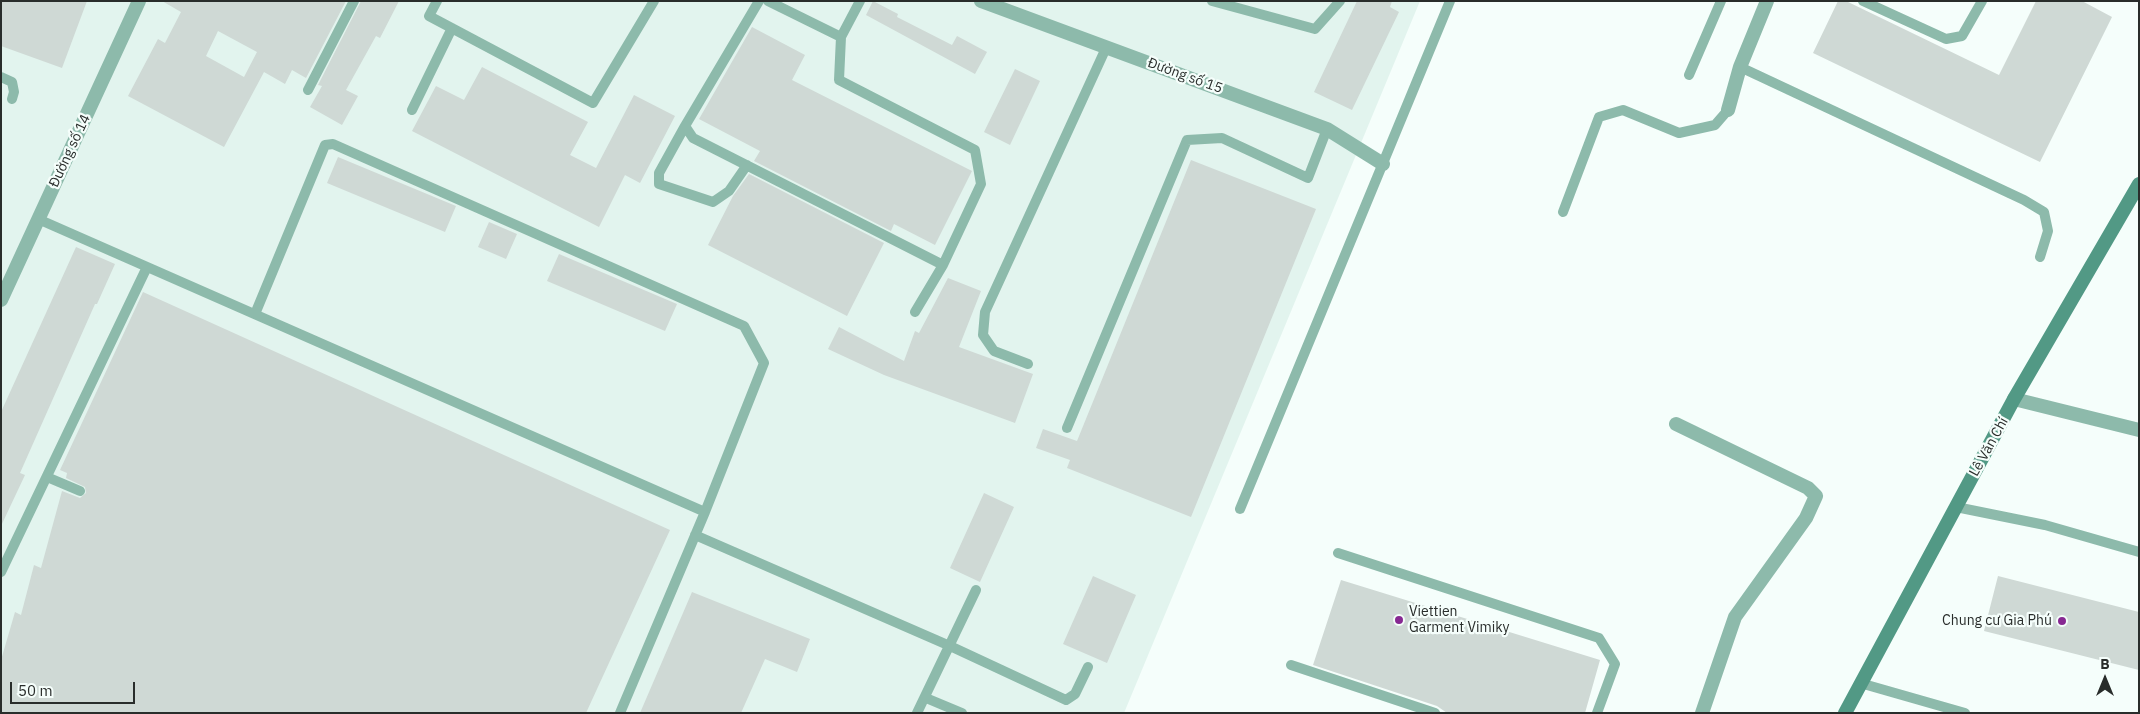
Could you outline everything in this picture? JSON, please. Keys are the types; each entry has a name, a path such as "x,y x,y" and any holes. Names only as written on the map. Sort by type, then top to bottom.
{"main road":[{"name":"Lê Văn Chí","path":"1845,713 2014,399 2139,184"}],"street":[{"name":"Đường số 14","path":"1,300 139,1"},
{"name":"Đường số 15","path":"980,1 1327,129 1383,164"},
{"path":"1728,110 1740,67 1767,1"},
{"path":"2014,399 2139,430"},
{"path":"1676,424 1808,488 1816,496 1806,518 1735,617 1702,713"}],"lane":[{"path":"308,90 354,1"},
{"path":"437,1 429,16 593,104 654,1"},
{"path":"747,165 729,191 713,202 659,184 660,174 685,126 759,1"},
{"path":"768,1 840,37"},
{"path":"860,1 840,37 840,80 975,150 981,184 943,265 915,312"},
{"path":"1212,1 1315,29 1340,1"},
{"path":"1240,509 1450,1"},
{"path":"1689,75 1721,1"},
{"path":"1863,1 1946,39 1962,36 1982,1"},
{"path":"412,110 452,28"},
{"path":"1028,364 994,351 983,335 985,312 1106,48"},
{"path":"1740,67 2015,196 2044,212 2048,231 2040,257"},
{"path":"1,77 12,82 14,92 12,99"},
{"path":"1563,212 1599,117 1623,110 1679,132 1715,125 1728,110"},
{"path":"685,126 693,138 943,265"},
{"path":"1067,428 1187,140 1222,138 1308,178 1327,129"},
{"path":"255,314 325,145 333,144 744,326 764,363 705,512 620,713"},
{"path":"38,219 705,512"},
{"path":"1,572 147,267"},
{"path":"47,477 80,491"},
{"path":"1956,507 2045,526 2139,552"},
{"path":"695,535 950,646 1066,700 1075,694 1088,667"},
{"path":"1338,553 1599,638 1615,664 1597,713"},
{"path":"917,713 926,698 976,590"},
{"path":"1291,666 1435,713"},
{"path":"1860,683 1965,713"},
{"path":"926,698 962,713"}],"shaded area":[{"path":"1,1 1420,1 1124,713 1,713"}],"building":[{"path":"1,1 87,1 62,68 1,46"},
{"path":"162,1 346,1 306,78 292,70 285,84 264,72 224,147 128,96 158,39 165,43 181,12","holes":["218,31 257,52 244,77 206,56"]},
{"path":"361,1 399,1 380,38 376,36 346,90 358,96 342,125 310,107 322,86 318,85"},
{"path":"873,1 898,14 897,17 952,45 957,36 987,52 975,74 866,15"},
{"path":"1357,1 1392,1 1390,7 1399,12 1352,110 1314,92"},
{"path":"1838,1 1846,1 1999,75 2036,1 2082,1 2112,17 2040,162 1813,53"},
{"path":"752,27 805,55 792,80 972,171 935,245 894,224 891,231 754,161 760,151 699,119"},
{"path":"482,67 588,122 570,155 596,168 634,95 675,116 640,183 625,175 599,227 412,131 436,86 464,100"},
{"path":"1015,69 1040,81 1010,145 984,132"},
{"path":"338,157 456,206 445,232 327,183"},
{"path":"1191,160 1316,209 1191,517 1067,468 1070,460 1036,448 1043,429 1077,441"},
{"path":"749,174 884,243 847,316 708,245 733,196"},
{"path":"489,222 517,234 506,259 478,247"},
{"path":"76,247 115,264 97,304 95,304 20,473 25,475 1,526 1,412"},
{"path":"559,254 677,304 665,331 547,281"},
{"path":"948,278 981,291 959,347 1033,374 1015,423 884,375 828,349 839,327 904,361 915,331 919,333"},
{"path":"143,292 670,530 586,713 1,713 1,660 15,612 21,615 34,565 41,568 62,491 80,498 86,493 85,487 66,478 67,473 60,470"},
{"path":"984,493 1014,507 980,582 950,568"},
{"path":"1093,576 1136,595 1107,663 1063,644"},
{"name":"Chung cư Gia Phú","path":"1998,576 2139,612 2139,670 1984,631"},
{"name":"Viettien Garment Vimiky","path":"1341,580 1600,660 1585,713 1447,713 1437,706 1313,665"},
{"path":"692,592 810,639 797,672 765,659 741,713 640,713"}],"place":[{"name":"Viettien Garment Vimiky","path":"1399,620"},
{"name":"Chung cư Gia Phú","path":"2062,621"}]}
